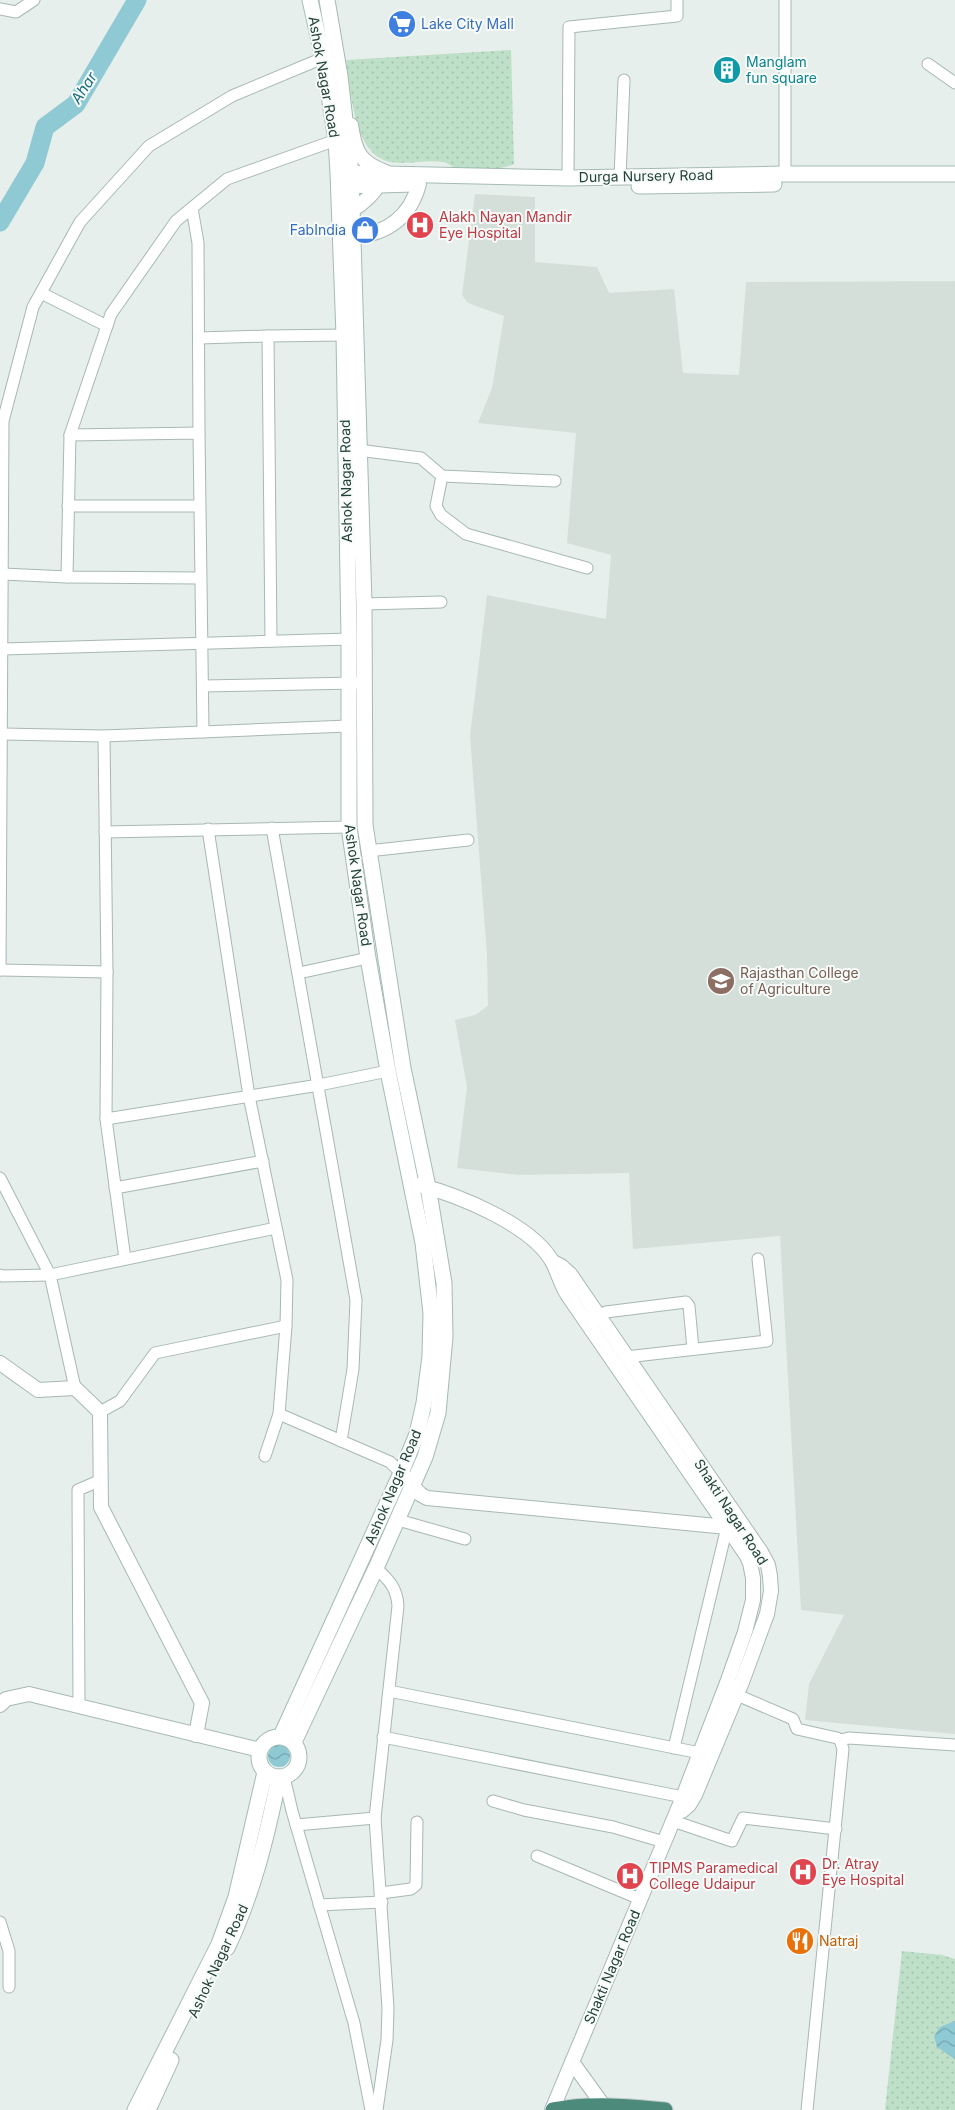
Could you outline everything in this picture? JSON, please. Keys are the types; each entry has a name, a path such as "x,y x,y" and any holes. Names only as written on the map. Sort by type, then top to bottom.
{"highway":[{"path":"552,2110 603,2105 665,2110"}],"main road":[{"name":"Ashok Nagar Road","path":"287,1739 401,1473 420,1420 430,1356 431,1313 428,1282 411,1183 388,1072 368,958 349,826 349,639 344,336 345,179 336,140 323,58 310,0"},
{"path":"287,1739 376,1568 413,1486 435,1428 443,1374 445,1338 444,1283 428,1187 403,1068 365,825 364,604 352,210 345,179 340,76 331,5"},
{"name":"Durga Nursery Road","path":"345,179 391,174 568,178 785,174 955,174"},
{"name":"Durga Nursery Road","path":"345,179 379,184 686,187 786,184 955,183"},
{"path":"276,1736 287,1739 300,1755 299,1762 291,1774 276,1775 260,1766 260,1750 266,1741 276,1736"},
{"name":"Ashok Nagar Road","path":"148,2110 235,1930 265,1844 276,1775"},
{"path":"135,2110 219,1944 276,1775"}],"street":[{"path":"0,9 16,12 34,0"},
{"path":"568,178 569,27 677,16 677,0"},
{"path":"785,0 785,174"},
{"path":"107,972 0,970 4,402 33,308 80,222 149,146 232,96 323,58"},
{"path":"928,64 955,83"},
{"path":"340,76 352,134 358,153 369,166 391,174"},
{"path":"620,177 624,80"},
{"path":"68,577 70,435 111,314 176,221 227,179 336,140"},
{"path":"352,210 364,204 374,194 379,184"},
{"path":"353,237 366,236 381,231 394,222 406,212 415,200 419,184"},
{"path":"192,208 198,242 199,506 203,732"},
{"path":"41,293 107,326"},
{"path":"268,336 271,642"},
{"path":"199,338 344,336"},
{"path":"70,435 199,433"},
{"path":"358,450 421,458 442,476 555,481"},
{"path":"442,476 436,506 442,515 466,534 587,568"},
{"path":"68,506 199,506"},
{"path":"3,574 68,577 200,578"},
{"path":"364,604 441,602"},
{"path":"3,649 349,639"},
{"path":"203,686 365,682"},
{"path":"3,734 104,736 348,726"},
{"path":"104,736 107,972 106,1119 125,1259"},
{"path":"105,832 349,826"},
{"path":"272,828 356,1300 354,1369 341,1441"},
{"path":"208,830 249,1096 287,1280 286,1326 279,1414 265,1456"},
{"path":"368,851 468,840"},
{"path":"299,973 368,958"},
{"path":"106,1119 388,1072"},
{"path":"115,1188 262,1161"},
{"path":"0,1178 50,1274 75,1388 100,1412 101,1507 202,1703 196,1734"},
{"name":"Shakti Nagar Road","path":"411,1183 428,1187 508,1220 526,1234 553,1262 567,1294 626,1357 765,1558 769,1569 771,1591 768,1614 737,1695 692,1802 674,1819"},
{"path":"0,1275 50,1274 276,1228"},
{"path":"626,1357 767,1341 758,1260"},
{"path":"592,1320 609,1311 686,1302 689,1306 693,1349"},
{"name":"Shakti Nagar Road","path":"552,2110 700,1754 736,1657 753,1600 753,1578 750,1563 592,1320"},
{"path":"100,1412 120,1401 156,1353 286,1326"},
{"path":"0,1363 38,1390 75,1388"},
{"path":"279,1414 390,1462 422,1496 427,1498 690,1523 724,1522 736,1515"},
{"path":"79,1706 78,1490 101,1480"},
{"path":"398,1520 465,1539"},
{"path":"674,1748 724,1522"},
{"path":"376,1568 392,1583 397,1595 398,1606 374,1818 388,2016 378,2110"},
{"path":"389,1690 700,1754"},
{"path":"0,1705 6,1699 29,1694 260,1750"},
{"path":"737,1695 793,1718 797,1729 840,1740 849,1738 955,1745"},
{"path":"383,1737 683,1797"},
{"path":"808,2110 843,1755 840,1740"},
{"path":"276,1775 296,1825 354,2023 371,2110"},
{"path":"493,1801 524,1810 613,1827 664,1842"},
{"path":"296,1825 374,1818"},
{"path":"674,1819 732,1840 743,1818 836,1829"},
{"path":"320,1905 381,1898 407,1890 416,1885 417,1822"},
{"path":"537,1856 640,1899"},
{"path":"0,1922 9,1951 10,1987"},
{"path":"572,2062 603,2105"}],"shaded area":[{"name":"Rajasthan College of Agriculture","path":"475,194 535,197 535,262 597,267 609,293 674,289 683,373 739,375 746,282 955,281 955,1734 805,1720 809,1684 844,1615 801,1610 780,1236 633,1249 629,1173 520,1175 457,1168 467,1087 455,1020 475,1015 488,1006 487,955 470,736 487,595 606,619 611,555 567,543 576,433 478,423 492,388 504,316 467,302 462,295"}],"green space":[{"path":"511,50 514,164 495,169 467,171 444,162 394,162 387,161 376,155 367,145 360,133 352,103 346,60"},
{"path":"902,1951 942,1955 955,1959 955,2110 885,2110"}],"water":[{"path":"279,1745 287,1748 290,1756 287,1764 279,1767 271,1764 268,1756 271,1748"},
{"path":"955,2021 955,2059 937,2047 934,2036 940,2027"}],"waterway":[{"name":"Ahar","path":"0,222 35,163 45,127 76,104 137,0"}],"place":[{"name":"Lake City Mall","path":"402,24"},
{"name":"Manglam fun square","path":"727,70"},
{"name":"Alakh Nayan Mandir Eye Hospital","path":"420,225"},
{"name":"FabIndia","path":"365,230"},
{"name":"Rajasthan College of Agriculture","path":"721,981"},
{"name":"Dr. Atray Eye Hospital","path":"803,1872"},
{"name":"TIPMS Paramedical College Udaipur","path":"630,1876"},
{"name":"Natraj","path":"800,1941"}]}
